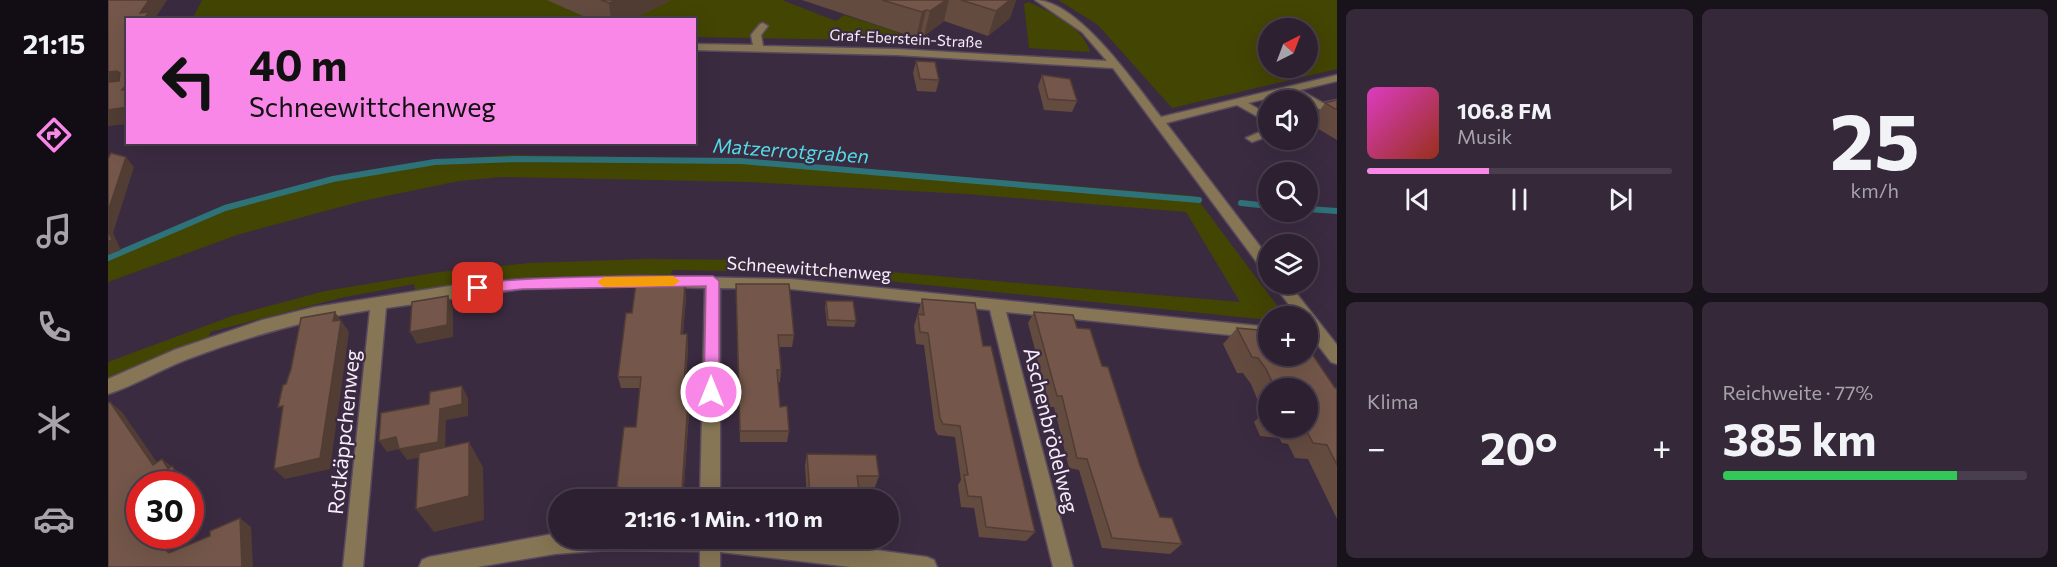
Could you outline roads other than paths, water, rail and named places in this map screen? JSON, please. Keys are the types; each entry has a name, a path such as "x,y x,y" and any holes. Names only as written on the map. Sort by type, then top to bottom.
{"street":[{"path":"1040,0 1085,30 1116,65 1258,253"},
{"path":"759,48 756,35 763,26"},
{"name":"Graf-Eberstein-Straße","path":"696,48 897,52 1116,65"},
{"path":"1292,90 1337,78"},
{"path":"1158,121 1258,99"},
{"path":"1241,103 1258,113"},
{"path":"1318,105 1322,107 1337,103"},
{"path":"1252,138 1258,136"},
{"path":"710,489 713,281"},
{"name":"Schneewittchenweg","path":"108,387 180,355 262,326 315,313 379,302 522,284 713,281 791,284 1258,332"},
{"path":"1289,294 1298,306"},
{"name":"Rotkäppchenweg","path":"353,567 379,302"},
{"name":"Aschenbrödelweg","path":"996,304 1063,567"},
{"path":"1318,341 1337,357"},
{"path":"429,567 548,546"},
{"path":"710,549 710,567"},
{"path":"793,549 927,567"}],"waterway":[{"name":"Matzerrotgraben","path":"108,258 225,208 333,179 435,162 516,159 741,161 1199,200"},
{"name":"Matzerrotgraben","path":"1241,203 1258,205"},
{"name":"Matzerrotgraben","path":"1318,210 1337,211"}]}
